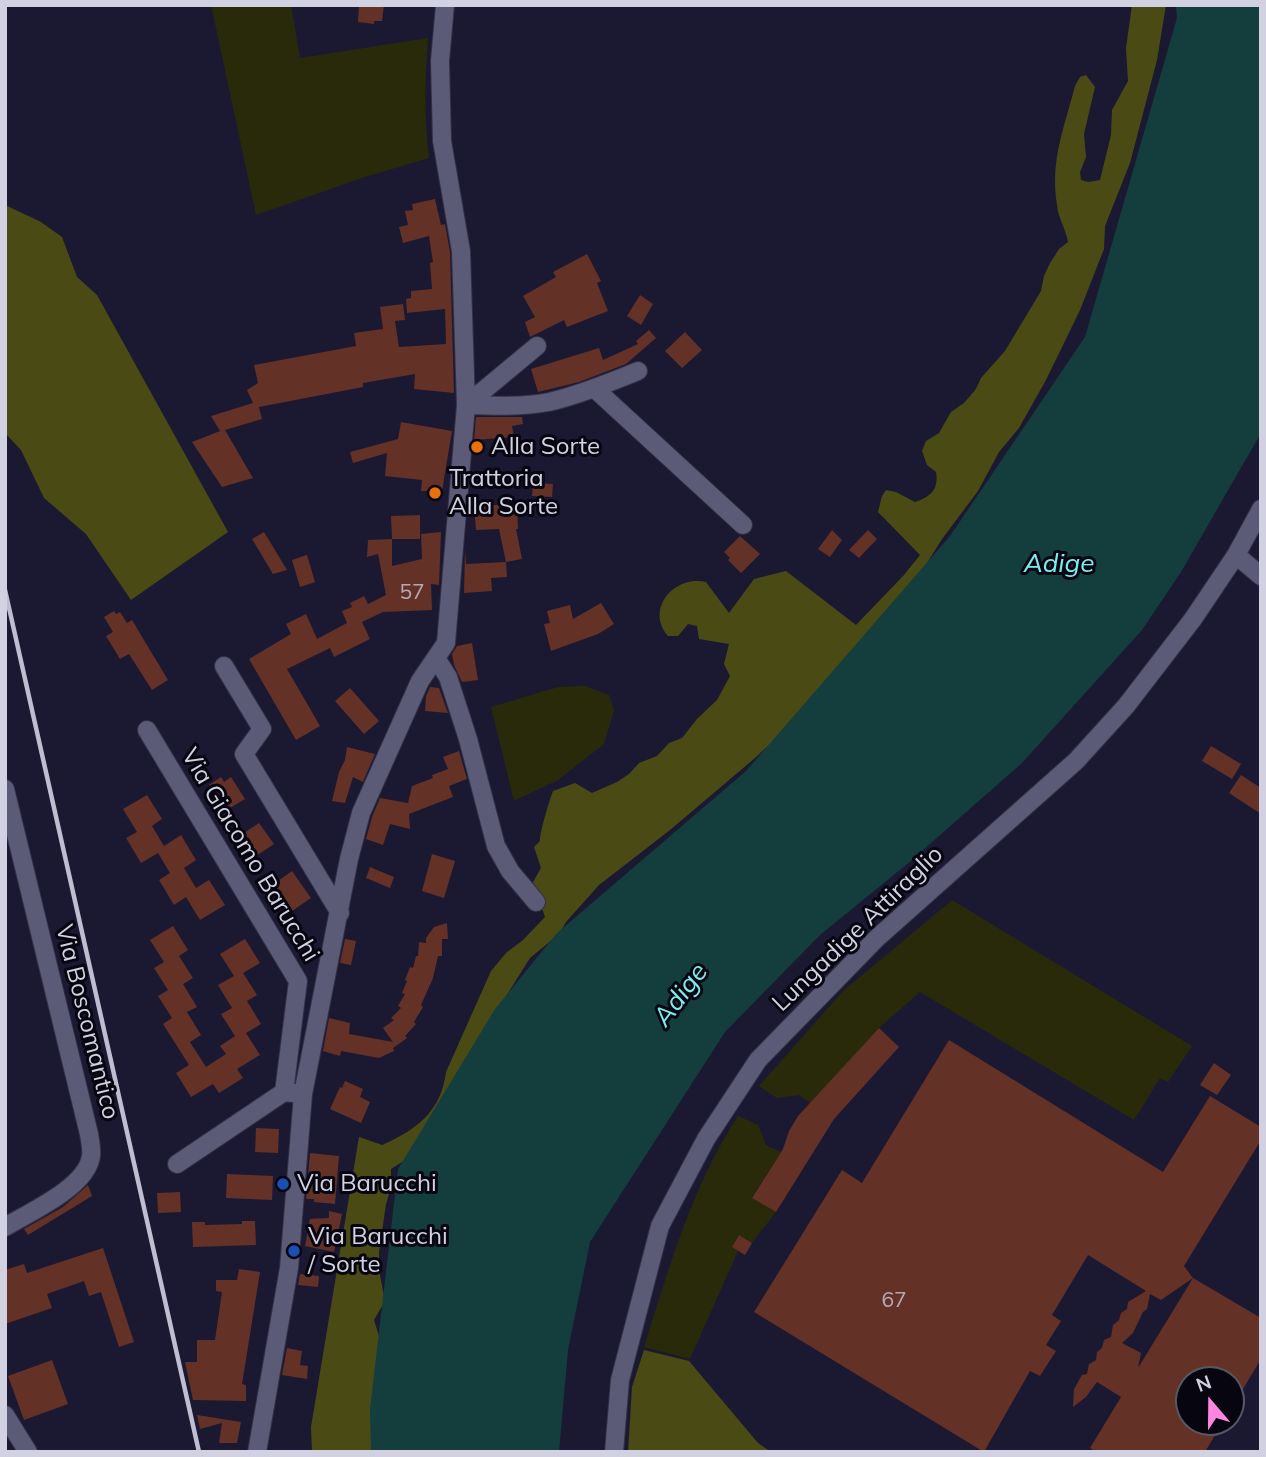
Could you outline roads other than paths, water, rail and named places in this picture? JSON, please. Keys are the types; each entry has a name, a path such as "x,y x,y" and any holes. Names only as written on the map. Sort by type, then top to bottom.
{"street":[{"name":"Via Giacomo Barucchi","path":"257,1452 289,1268 303,1094 349,859 361,813 420,681 446,643 466,405 461,251 442,141 440,61 445,5"},
{"path":"466,405 537,346"},
{"path":"466,405 507,406 546,402 638,371"},
{"path":"594,388 743,525"},
{"name":"Lungadige Attiraglio","path":"614,1452 620,1380 660,1226 706,1139 758,1060 877,938 1076,761 1126,706 1192,619 1236,555 1261,509"},
{"path":"1236,555 1261,576"},
{"path":"436,658 448,677 468,739 496,846 510,871 536,902"},
{"name":"Via Giacomo Barucchi","path":"224,666 262,729 244,754 340,913"},
{"name":"Via Giacomo Barucchi","path":"147,730 298,981 284,1092"},
{"name":"Via Boscomantico","path":"5,789 89,1134 92,1156 84,1174 72,1186 5,1227"},
{"path":"177,1164 284,1092 303,1094"},
{"path":"5,1415 28,1452"}],"water":[{"name":"Adige","path":"1176,5 1261,5 1261,433 1181,572 1142,630 1022,763 906,865 820,935 725,1032 590,1242 568,1350 559,1452 371,1452 370,1409 398,1169 495,1009 557,933 746,771 950,536 1085,337 1177,18"}],"railway":[{"path":"5,590 199,1452"}],"place":[{"name":"Alla Sorte","path":"477,447"},
{"name":"Trattoria Alla Sorte","path":"435,493"},
{"name":"Via Barucchi","path":"283,1184"},
{"name":"Via Barucchi / Sorte","path":"294,1251"}]}
